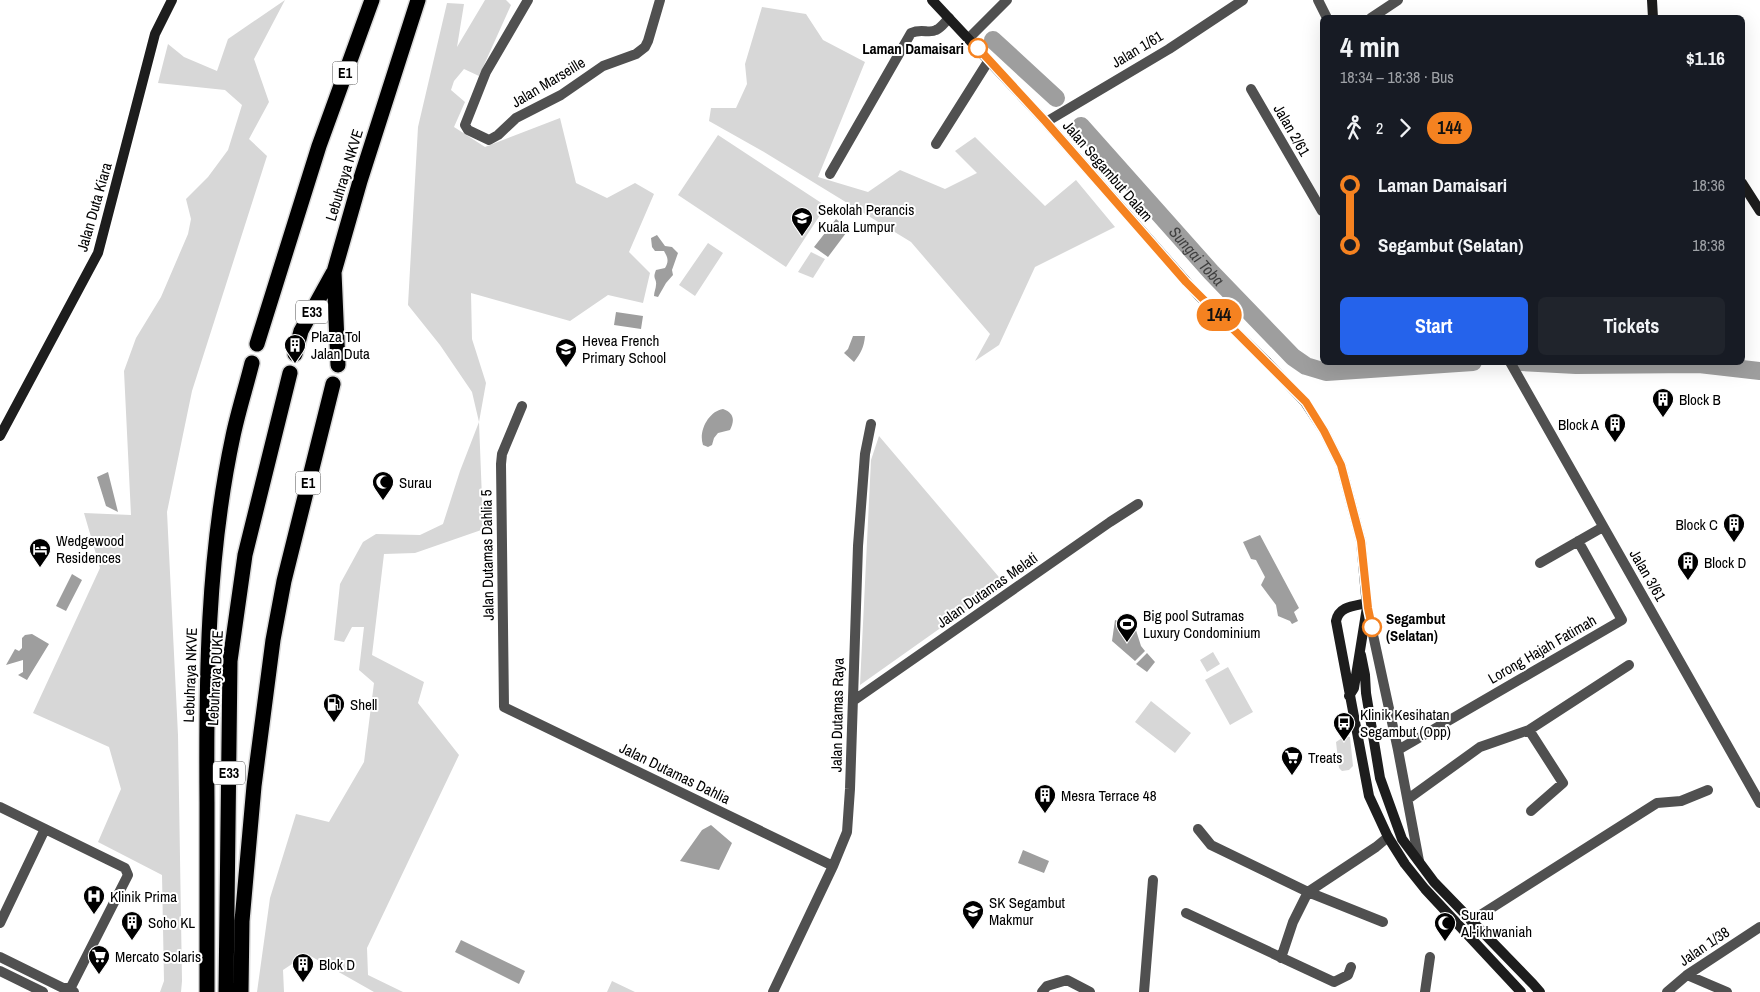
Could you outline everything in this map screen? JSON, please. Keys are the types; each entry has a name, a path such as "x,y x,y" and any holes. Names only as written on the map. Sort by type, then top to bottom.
{"highway":[{"name":"Lebuhraya NKVE","path":"257,344 319,146 372,0"},
{"name":"Lebuhraya NKVE","path":"338,365 334,272 360,181 418,0"},
{"name":"E33","path":"295,354 301,331 334,272"},
{"name":"Lebuhraya NKVE","path":"207,992 207,650 223,494 233,436 252,363"},
{"name":"Lebuhraya DUKE","path":"226,992 230,661 245,555 290,373"},
{"name":"E1","path":"241,992 242,921 254,786 273,640 284,581 333,384"}],"street":[{"name":"Jalan Duta Kiara","path":"0,436 98,253 155,34 172,0"},
{"name":"Jalan Marseille","path":"528,0 486,72 465,124 468,130 489,140 498,135 516,118 561,95 603,66 636,54 645,47 660,0"},
{"name":"Jalan Segambut Dalam","path":"932,0 1046,122 1179,275 1306,402 1324,431 1341,465 1361,541 1367,605 1354,688 1349,696 1368,796 1388,837 1405,864 1425,889 1521,992"},
{"path":"969,38 1007,0"},
{"name":"Jalan 1/61","path":"1046,122 1169,49 1242,0"},
{"path":"1318,0 1326,15"},
{"path":"1376,15 1398,0"},
{"path":"1652,1 1653,15"},
{"path":"830,174 912,33 919,30 933,32 938,30 949,18"},
{"path":"936,144 990,60"},
{"name":"Jalan 2/61","path":"1251,89 1320,208"},
{"path":"1745,187 1760,211"},
{"name":"Jalan 3/61","path":"1512,365 1760,803"},
{"name":"Jalan Dutamas Dahlia 5","path":"504,707 501,464 502,454 522,406"},
{"name":"Jalan Dutamas Raya","path":"774,992 847,832 858,546 864,454 871,424"},
{"name":"Jalan Dutamas Melati","path":"853,701 1138,504"},
{"path":"1540,563 1603,527"},
{"name":"Lorong Hajah Fatimah","path":"1398,750 1622,620 1578,541"},
{"path":"1349,696 1336,621 1338,614 1342,610 1367,605 1419,860"},
{"path":"1360,649 1380,778 1402,840 1434,882 1536,988 1544,992"},
{"path":"1408,799 1480,747 1528,730 1629,665"},
{"name":"Jalan Dutamas Dahlia","path":"504,707 833,866"},
{"path":"1528,730 1563,782 1531,811"},
{"path":"1471,921 1657,803 1681,801 1708,790"},
{"path":"0,807 125,868 128,875 66,990 0,957"},
{"path":"0,923 45,829"},
{"path":"1198,829 1211,845 1308,892 1383,922"},
{"path":"1281,958 1293,922 1308,892 1376,848 1388,837"},
{"path":"1144,992 1154,880"},
{"path":"1186,913 1334,982 1348,975 1351,966"},
{"name":"Jalan 1/38","path":"1667,992 1687,975 1760,927"},
{"path":"1425,992 1430,957"},
{"path":"0,971 43,992"},
{"path":"1687,975 1728,992"},
{"path":"1042,992 1047,986 1067,980 1090,992"}],"shaded area":[{"path":"285,0 254,59 269,102 249,139 267,156 192,391 167,512 178,735 182,981 181,992 160,992 164,981 162,875 98,842 121,789 109,747 33,713 100,568 84,513 131,515 124,371 136,338 161,297 188,234 191,219 186,199 208,177 228,150 242,105 225,90 158,83 168,44 184,57 217,71 228,39"},
{"path":"485,0 506,0 511,5 479,76 464,69 454,81 451,90 465,102 454,127 485,147 560,118 576,183 607,198 635,183 654,194 629,252 650,273 643,303 608,295 570,321 471,293 472,339 486,383 479,422 472,392 440,345 408,305 418,127 447,3 464,4 457,47"},
{"path":"762,7 806,14 823,40 865,62 818,177 868,192 900,170 945,189 977,173 955,151 975,137 1045,206 1076,180 1115,227 1035,267 999,345 975,361 990,334 911,242 764,152 709,121 711,108 736,108 747,84 745,64"},
{"path":"718,135 826,206 786,267 678,195"},
{"path":"836,219 849,229 828,257 814,247"},
{"path":"657,235 665,246 672,247 678,253 672,270 673,275 658,297 654,296 655,273 656,270 665,268 668,260 664,251 655,251 652,247 651,238"},
{"path":"708,243 723,253 695,296 679,285"},
{"path":"811,252 825,259 813,278 798,272"},
{"path":"616,312 643,316 641,329 614,325"},
{"path":"853,336 865,336 862,350 854,362 844,353 848,349"},
{"path":"723,409 732,417 733,423 730,430 718,433 712,445 708,447 703,445 702,434 706,422 713,414"},
{"path":"479,422 482,499 487,528 415,553 384,554 372,655 424,682 418,703 459,755 367,948 368,975 403,992 374,992 307,954 283,970 284,992 257,992 270,898 296,814 329,822 364,762 374,683 359,670 364,627 352,627 344,642 334,640 340,584 363,542 376,534 420,535 443,524 460,471"},
{"path":"879,436 1004,583 860,685 871,460"},
{"path":"108,472 118,512 106,506 97,477"},
{"path":"1260,535 1299,608 1294,612 1298,621 1292,624 1290,621 1278,616 1276,605 1261,585 1265,577 1256,560 1251,559 1243,542"},
{"path":"72,574 82,580 66,611 56,606"},
{"name":"Big pool Sutramas Luxury Condominium","path":"1115,620 1135,627 1141,646 1145,651 1135,661 1112,641"},
{"path":"32,634 49,644 27,680 18,675 23,672 23,660 6,665 15,649 19,651 22,648 22,638 25,635"},
{"path":"1213,652 1220,664 1207,672 1200,660"},
{"path":"1147,653 1155,662 1147,672 1136,664"},
{"path":"1228,667 1253,712 1230,725 1205,680"},
{"path":"1151,701 1191,733 1175,753 1135,722"},
{"path":"1345,736 1350,737 1353,766 1349,770 1342,771 1339,768 1336,742"},
{"path":"711,825 732,843 719,870 680,861 702,830"},
{"path":"1023,850 1049,861 1044,873 1018,863"},
{"path":"461,940 525,971 519,984 455,952"},
{"path":"612,981 635,992 607,992"}],"waterway":[{"name":"Sungai Toba","path":"993,40 1056,98"},
{"name":"Sungai Toba","path":"1081,126 1211,272 1293,357 1306,366 1326,372 1429,365"},
{"name":"Sungai Toba","path":"1708,365 1760,371"}],"bus line":[{"name":"144","path":"978,48 1046,122 1186,282 1306,402 1324,431 1341,465 1361,541 1368,608 1372,627"}],"place":[{"name":"Laman Damaisari","path":"978,48"},
{"name":"Sekolah Perancis Kuala Lumpur","path":"802,237"},
{"name":"Plaza Tol Jalan Duta","path":"295,364"},
{"name":"Hevea French Primary School","path":"566,368"},
{"name":"Block B","path":"1663,418"},
{"name":"Block A","path":"1615,443"},
{"name":"Surau","path":"383,501"},
{"name":"Block C","path":"1734,543"},
{"name":"Wedgewood Residences","path":"40,568"},
{"name":"Block D","path":"1688,581"},
{"name":"Segambut (Selatan)","path":"1372,627"},
{"name":"Big pool Sutramas Luxury Condominium","path":"1127,643"},
{"name":"Shell","path":"334,723"},
{"name":"Klinik Kesihatan Segambut (Opp)","path":"1344,742"},
{"name":"Treats","path":"1292,776"},
{"name":"Mesra Terrace 48","path":"1045,814"},
{"name":"Klinik Prima","path":"94,915"},
{"name":"SK Segambut Makmur","path":"973,930"},
{"name":"Soho KL","path":"132,941"},
{"name":"Surau Al-ikhwaniah","path":"1445,942"},
{"name":"Mercato Solaris","path":"99,975"},
{"name":"Blok D","path":"303,983"}]}
